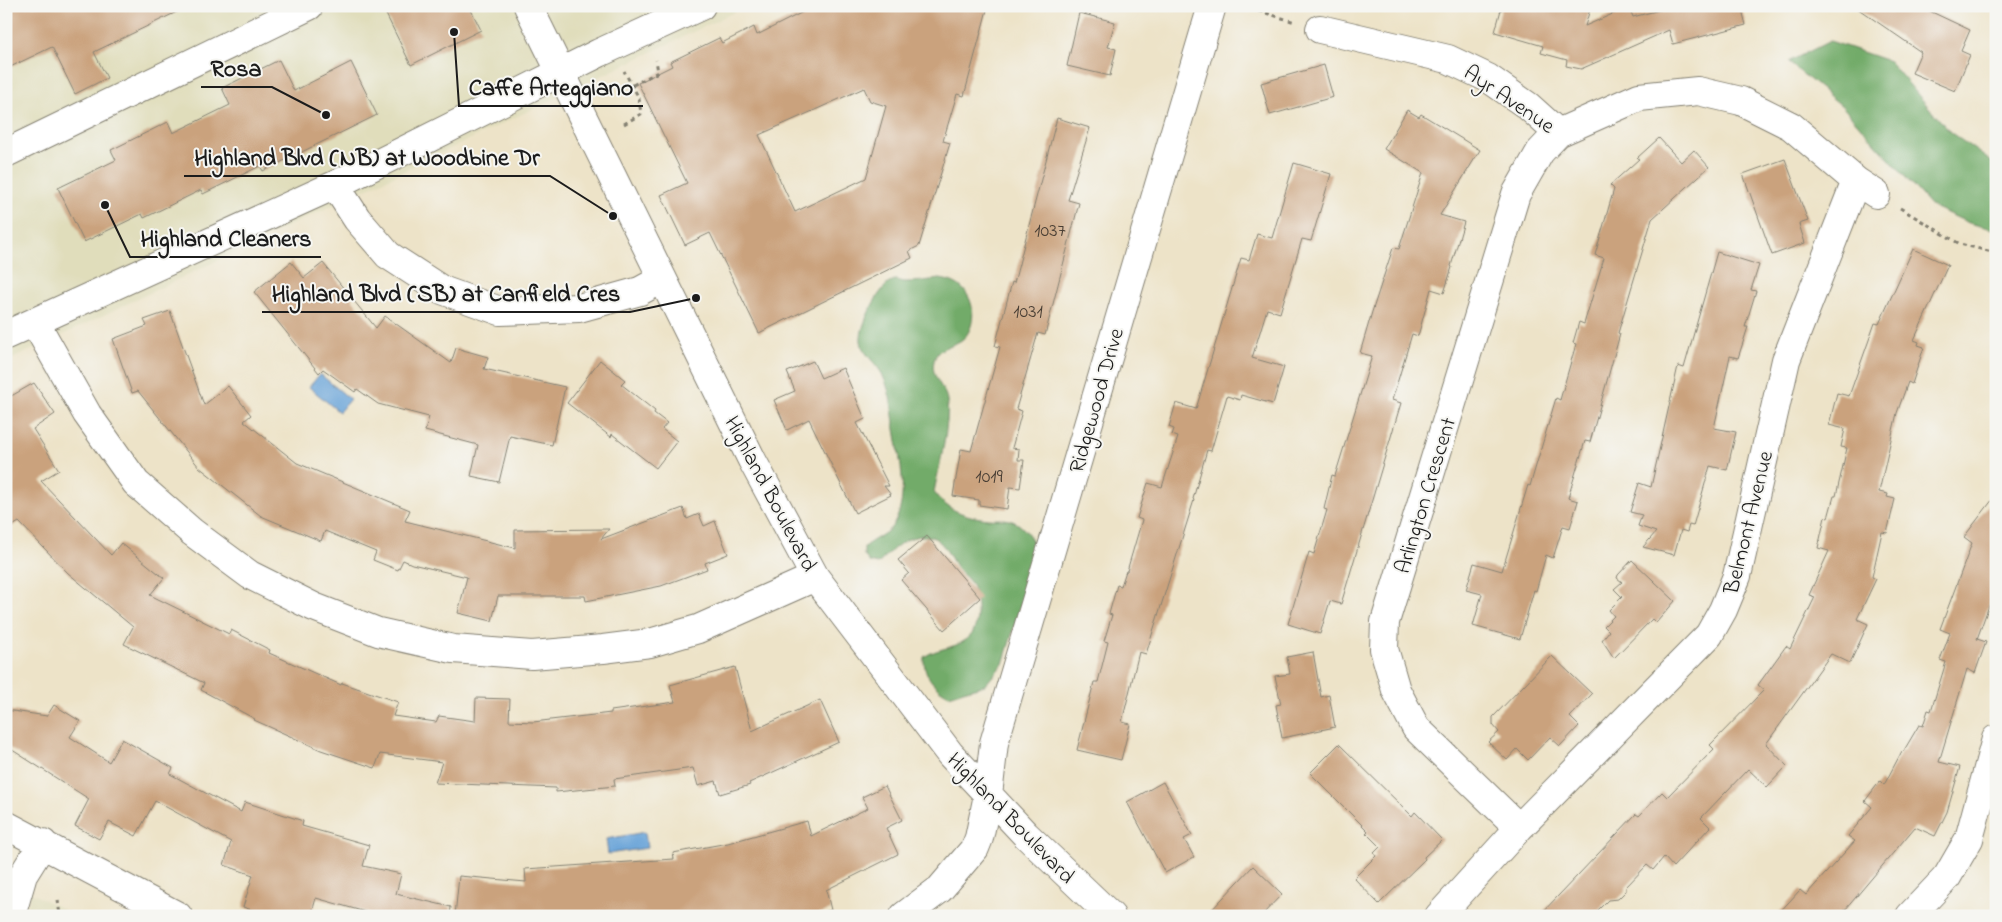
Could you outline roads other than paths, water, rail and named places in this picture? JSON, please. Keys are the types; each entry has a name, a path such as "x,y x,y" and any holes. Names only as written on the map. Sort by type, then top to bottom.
{"street":[{"path":"6,153 309,6"},
{"name":"Highland Boulevard","path":"528,6 752,460 815,577 950,754 988,795 1111,916"},
{"path":"6,335 335,186 560,73 702,6"},
{"name":"Ridgewood Drive","path":"904,916 940,889 975,848 979,838 988,795 994,743 1212,6"},
{"name":"Ayr Avenue","path":"1320,29 1448,59 1488,78 1528,106 1558,133 1639,97 1698,91 1741,101 1791,126 1866,187"},
{"name":"Arlington Crescent","path":"1520,828 1416,728 1396,690 1384,649 1385,622 1516,194 1540,152 1558,133"},
{"path":"335,186 357,219 388,255 442,290 500,311 579,308 640,291 662,279"},
{"name":"Belmont Avenue","path":"1439,916 1520,828 1709,635 1723,610 1737,576 1786,360 1866,187"},
{"path":"35,322 87,414 136,483 192,532 250,575 314,607 378,632 453,648 532,655 603,649 650,643 698,629 815,577"},
{"path":"1910,916 1947,877 1969,839 1996,739"},
{"path":"6,825 178,916"},
{"path":"11,916 23,875 43,843"}],"water":[{"path":"320,374 350,399 339,412 309,387"},
{"path":"645,832 647,848 608,854 606,839"}],"place":[{"name":"Caffe Arteggiano","path":"454,32"},
{"name":"Rosa","path":"326,115"},
{"name":"Highland Cleaners","path":"105,205"},
{"name":"Highland Blvd (NB) at Woodbine Dr","path":"613,216"},
{"name":"Highland Blvd (SB) at Canfield Cres","path":"696,298"}]}
